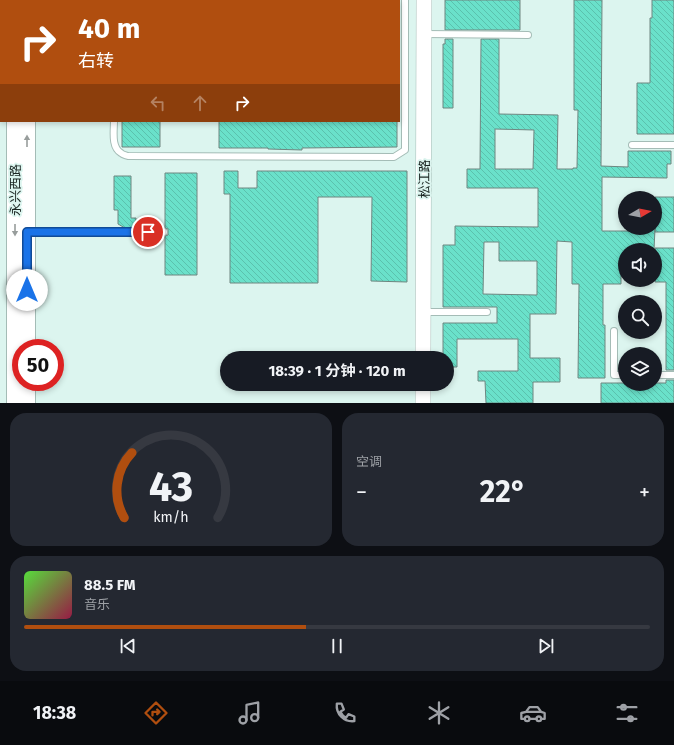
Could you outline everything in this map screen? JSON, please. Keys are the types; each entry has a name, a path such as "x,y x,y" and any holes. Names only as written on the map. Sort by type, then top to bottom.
{"main road":[{"name":"永兴西路","path":"15,122 15,403"},
{"name":"永兴西路","path":"27,122 27,339"},
{"path":"27,391 27,403"}],"street":[{"name":"松江路","path":"423,351 424,0"},
{"path":"423,391 423,403"}],"lane":[{"path":"114,122 114,142 120,153 128,156 394,157 405,150 405,0"},
{"path":"424,34 528,35"},
{"path":"632,145 674,145"},
{"path":"27,232 164,232"},
{"path":"423,312 487,312"},
{"path":"614,331 614,375 618,375"},
{"path":"662,375 674,375"}],"building":[{"path":"445,0 520,0 520,30 445,30"},
{"path":"574,0 602,0 601,166 628,167 628,151 671,151 671,164 667,164 667,178 602,177 602,231 618,231 618,235 655,235 654,243 618,243 618,284 603,284 605,378 578,378 579,284 572,284 572,242 557,241 556,314 530,314 530,358 560,358 560,382 533,382 533,403 486,403 485,381 478,381 478,371 518,371 518,339 457,339 457,367 454,367 454,351 443,351 443,323 497,323 497,307 443,307 443,245 455,245 455,226 538,227 538,188 467,188 467,169 480,169 481,39 499,39 499,114 558,115 557,169 577,168 578,110 574,110","holes":["495,129 534,130 533,169 495,169","484,242 499,242 499,261 537,261 537,295 483,294"]},
{"path":"652,0 674,0 674,134 637,134 637,83 650,83 650,18 652,18"},
{"path":"445,39 453,39 453,108 443,108 443,44 445,44"},
{"path":"122,122 160,122 160,147 122,147"},
{"path":"219,122 397,122 397,147 302,148 302,150 219,148"},
{"path":"224,171 238,171 238,188 257,188 257,171 407,171 407,282 371,281 372,197 318,197 318,283 230,283 230,194 224,194"},
{"path":"165,173 197,173 197,275 165,275 165,236 168,235 168,229 165,228"},
{"path":"114,176 131,176 131,218 136,218 136,228 125,228 118,224 118,210 114,210"},
{"path":"662,197 674,197 674,232 662,232"},
{"path":"662,248 674,248 674,370 666,370 666,282 662,282"},
{"path":"666,380 674,380 674,403 601,403 601,383 618,383 618,391 662,391 662,383 666,383"}],"route":[{"path":"27,290 27,232 148,232"}]}
